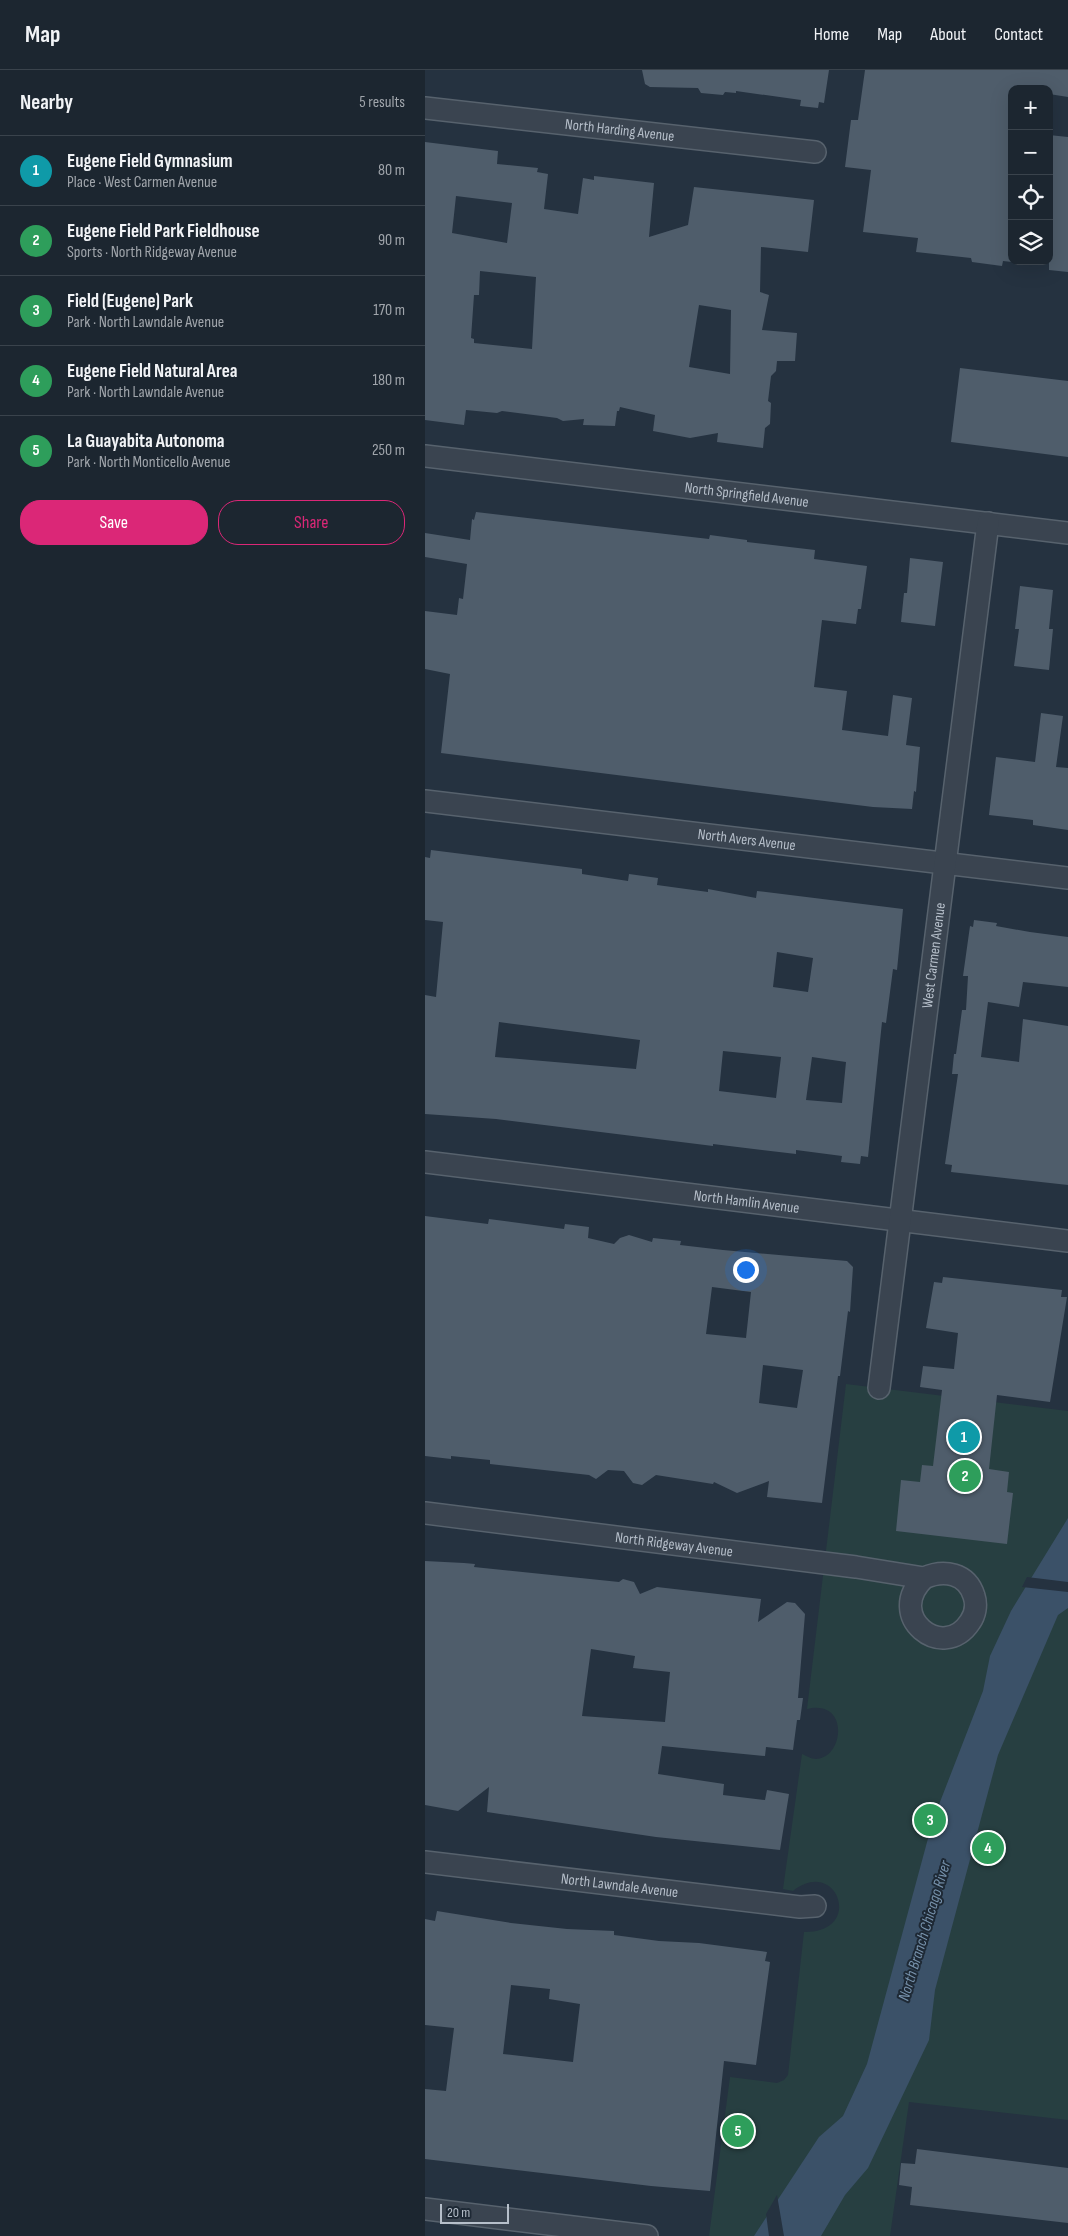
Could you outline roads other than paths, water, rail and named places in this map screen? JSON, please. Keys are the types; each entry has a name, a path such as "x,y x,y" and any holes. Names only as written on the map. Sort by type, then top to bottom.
{"street":[{"name":"North Harding Avenue","path":"425,108 815,152"},
{"name":"North Springfield Avenue","path":"425,456 1068,533"},
{"name":"West Carmen Avenue","path":"879,1388 902,1220 988,524"},
{"name":"North Avers Avenue","path":"425,801 1068,878"},
{"name":"North Hamlin Avenue","path":"425,1162 1068,1242"},
{"name":"North Ridgeway Avenue","path":"425,1513 856,1567 924,1578"},
{"name":"North Lawndale Avenue","path":"425,1862 800,1907 815,1906"},
{"path":"425,2209 647,2236"}],"water":[{"name":"North Branch Chicago River","path":"1068,1518 1068,1608 1058,1615 998,1755 935,1990 929,2040 868,2168 845,2195 821,2236 754,2236 819,2137 843,2116 867,2064 933,1820 983,1691 990,1656 1011,1611"}],"place":[{"name":"Eugene Field Gymnasium","path":"964,1437"},
{"name":"Eugene Field Park Fieldhouse","path":"965,1476"},
{"name":"Field (Eugene) Park","path":"930,1820"},
{"name":"Eugene Field Natural Area","path":"988,1848"},
{"name":"La Guayabita Autonoma","path":"738,2131"}]}
